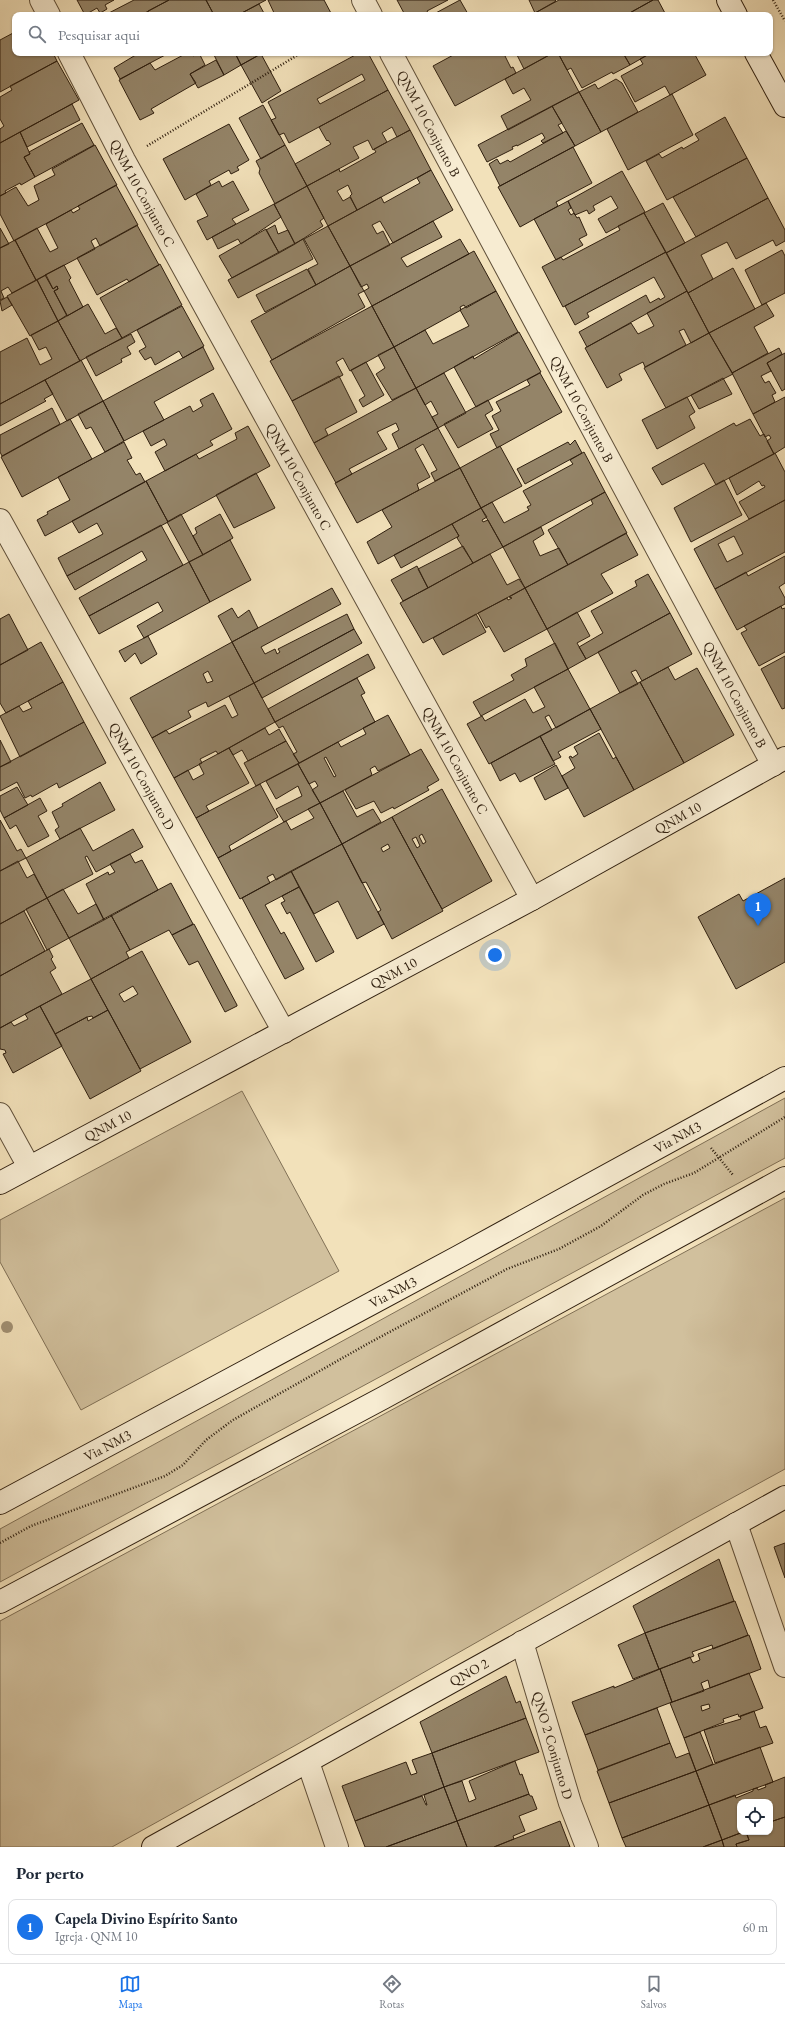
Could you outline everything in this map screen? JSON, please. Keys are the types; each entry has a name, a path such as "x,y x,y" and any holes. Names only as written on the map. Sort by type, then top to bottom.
{"street":[{"path":"41,0 47,12"},
{"path":"363,0 369,12"},
{"path":"728,0 734,12"},
{"name":"QNM 10 Conjunto C","path":"70,56 124,160 532,899"},
{"name":"QNM 10 Conjunto B","path":"393,56 779,762"},
{"path":"758,56 785,106"},
{"name":"QNM 10 Conjunto D","path":"0,520 284,1032"},
{"name":"QNM 10","path":"0,1183 532,899 779,762"},
{"name":"Via NM3","path":"0,1503 785,1078"},
{"path":"0,1114 29,1167"},
{"path":"0,1602 397,1390 747,1197 785,1178"},
{"name":"QNO 2","path":"153,1847 785,1497"},
{"path":"736,1524 785,1666"},
{"name":"QNO 2 Conjunto D","path":"522,1642 570,1803 587,1847"},
{"path":"308,1762 337,1847"}],"path":[{"path":"773,0 785,21"},
{"path":"124,160 296,56"},
{"path":"0,1543 31,1526 165,1476 183,1465 206,1440 240,1416 369,1343 507,1269 559,1249 601,1226 643,1195 664,1184 694,1173 785,1117"},
{"path":"696,1127 718,1158 739,1183 747,1197"}],"shaded area":[{"path":"242,1091 339,1271 81,1410 0,1262 0,1220"},
{"path":"785,1098 785,1158 0,1582 0,1529"},
{"path":"785,1198 785,1469 112,1847 0,1847 0,1621"}],"building":[{"path":"77,0 114,0 105,5 107,9 102,12 99,12 97,8 90,12 83,12"},
{"path":"134,0 169,0 147,12 111,12"},
{"path":"169,0 206,0 212,12 148,12"},
{"path":"206,0 266,0 244,12 212,12"},
{"path":"268,0 324,0 330,12 274,12"},
{"path":"397,0 448,0 428,12 403,12"},
{"path":"460,0 467,12 438,12"},
{"path":"529,0 556,1 537,12 535,12"},
{"path":"559,0 653,0 631,12 537,12"},
{"path":"653,0 658,0 664,12 631,12"},
{"path":"259,4 263,12 244,12"},
{"path":"12,34 12,56 54,56 57,61 0,92 0,40"},
{"path":"134,56 163,56 120,79 114,68"},
{"path":"181,56 200,56 205,65 190,74 196,83 151,109 154,113 140,120 119,80 150,63 155,70"},
{"path":"214,56 236,56 241,65 224,75"},
{"path":"236,56 257,56 241,65"},
{"path":"257,56 262,56 281,91 262,103 241,65"},
{"path":"353,56 370,56 388,90 289,143 284,133 279,135 271,120 276,118 268,102","holes":["362,74 365,80 320,104 317,99"]},
{"path":"451,56 505,56 511,68 513,67 516,73 455,106 433,66"},
{"path":"518,56 548,56 524,69"},
{"path":"547,56 560,56 579,92 508,130 501,116 531,100 524,88 513,94 505,79"},
{"path":"560,56 625,56 630,65 613,74 612,72 582,88 571,68 567,70"},
{"path":"625,56 646,56 630,65"},
{"path":"646,56 696,56 706,75 670,95 665,86 635,102 621,76 643,64 640,59"},
{"path":"216,60 224,75 198,88 190,74"},
{"path":"57,61 79,100 0,143 0,129 4,126 0,119 0,97 12,90 10,86"},
{"path":"616,79 622,83 638,112 601,132 579,92 595,84 598,89"},
{"path":"388,90 410,130 397,137 392,127 382,133 387,142 373,150 368,140 353,147 359,158 307,186 295,164 331,144 328,140 327,141 319,127"},
{"path":"579,92 601,132 575,146 552,106"},
{"path":"672,94 693,135 628,170 607,129"},
{"path":"72,104 80,120 27,147 20,132"},
{"path":"263,105 285,145 261,159 239,118"},
{"path":"552,106 562,123 558,125 563,133 543,143 541,141 545,138 542,133 517,146 512,147 513,149 487,162 478,145"},
{"path":"725,117 747,158 667,200 646,161 659,154 662,158 682,147 683,149 699,140 695,134"},
{"path":"82,123 94,145 35,177 24,157 30,154 29,152"},
{"path":"229,124 249,160 237,167 239,170 231,174 229,170 209,181 211,185 185,200 163,159"},
{"path":"410,130 431,170 328,226 307,186 339,169 340,172 376,152 374,149","holes":["348,185 352,194 350,196 357,210 350,197 343,201 337,191"]},
{"path":"566,131 575,146 500,186 489,164 497,159 500,164 508,160 510,162"},
{"path":"20,132 30,154 24,157 35,177 21,185 20,183 5,191 6,193 0,196 0,143"},
{"path":"95,145 117,185 14,241 0,214 0,196 16,187 28,206 39,200 34,186 55,175 52,169"},
{"path":"285,145 307,186 275,204 259,173 260,169 256,161"},
{"path":"573,147 592,183 556,202 558,206 520,227 498,187"},
{"path":"747,158 768,198 696,237 673,197"},
{"path":"431,170 453,210 393,243 380,221 372,225 377,234 383,231 390,245 350,266 328,226 381,197 384,203 420,183 417,178"},
{"path":"622,171 645,212 606,233 598,219 618,208 611,196 593,206 595,210 589,214 587,210 575,215 568,201"},
{"path":"219,181 222,187 233,181 249,210 232,219 236,224 207,240 197,221 208,216 196,194"},
{"path":"116,185 138,225 100,246 96,238 91,241 95,249 36,280 15,240 37,228 50,252 58,248 46,224 71,210 73,213 80,209 78,206"},
{"path":"307,186 324,218 320,221 323,226 295,244 274,204"},
{"path":"768,198 785,230 785,241 776,246 773,240 736,259 727,242 701,255 713,279 688,293 666,253"},
{"path":"568,201 571,208 568,210 571,215 574,213 577,218 579,217 587,235 579,239 583,245 556,260 534,219"},
{"path":"663,203 685,243 666,253 644,213"},
{"path":"274,204 281,217 241,244 238,239 218,249 212,237"},
{"path":"644,213 666,252 563,307 542,267 561,257 563,260 620,230 618,226"},
{"path":"433,221 442,237 401,258 407,267 460,239 469,254 372,306 364,291 369,288 367,284 361,287 350,266"},
{"path":"137,225 159,265 129,282 127,279 97,295 77,258"},
{"path":"275,225 278,234 288,230 295,244 279,253 266,230"},
{"path":"328,226 350,266 316,285 308,269 318,264 304,239"},
{"path":"0,228 9,244 0,248"},
{"path":"266,229 279,253 232,278 219,256"},
{"path":"303,239 313,259 238,298 228,280"},
{"path":"15,240 36,280 12,293 8,287 1,291 4,298 0,300 0,248"},
{"path":"782,250 785,256 785,293 762,305 745,270"},
{"path":"474,251 496,291 466,308 464,305 460,307 461,310 394,347 372,306"},
{"path":"666,252 687,291 587,347 579,332 646,295 650,303 659,298 660,300 665,297 654,277 587,313 589,317 575,325 565,306"},
{"path":"160,264 182,305 122,338 100,298"},
{"path":"64,265 71,278 69,280 83,307 67,316 54,291 58,289 57,286 53,289 45,275"},
{"path":"350,266 364,291 358,294 365,307 272,360 251,321"},
{"path":"733,268 755,309 709,333 688,293"},
{"path":"307,269 316,285 265,312 256,295"},
{"path":"46,275 53,289 57,286 58,289 54,291 67,315 58,321 37,280"},
{"path":"37,280 58,321 30,336 7,296"},
{"path":"496,291 518,332 416,388 394,347 425,330 433,344 469,326 460,310"},
{"path":"687,291 709,333 691,343 684,329 679,331 686,345 645,367 643,362 619,374 622,380 607,388 585,348 631,323 638,334 654,326 647,313"},
{"path":"7,297 12,305 2,311 0,301"},
{"path":"766,303 774,316 754,327 768,353 732,373 709,333"},
{"path":"88,304 105,334 116,328 122,338 80,361 58,321"},
{"path":"182,306 204,346 183,358 179,351 155,365 151,357 145,360 139,351 146,347 137,330"},
{"path":"372,306 394,347 350,371 343,358 336,362 343,375 292,401 270,361"},
{"path":"58,321 80,361 0,404 0,352 27,338 40,365 52,359 46,347 39,350 31,335"},
{"path":"519,332 541,372 476,407 454,367 473,356 474,359"},
{"path":"709,333 733,374 666,408 644,368"},
{"path":"131,334 135,342 127,347 131,354 121,359 122,362 96,376 86,357"},
{"path":"203,347 214,369 154,402 164,420 124,441 103,401"},
{"path":"394,347 416,388 392,400 376,374 385,368 378,355"},
{"path":"779,348 782,354 767,363 771,371 761,376 765,383 769,381 776,393 772,395 775,402 753,414 732,373"},
{"path":"785,353 785,389 782,391 767,363"},
{"path":"81,360 103,401 67,421 45,380"},
{"path":"366,362 384,395 363,407 359,400 365,396 351,370"},
{"path":"444,373 466,413 438,428 432,417 438,414 431,401 425,405 416,388"},
{"path":"540,373 562,412 497,448 490,434 499,430 492,416 501,411 496,402 530,385 527,380"},
{"path":"339,376 357,412 325,429 328,435 314,443 292,401"},
{"path":"723,378 732,394 699,409 691,395"},
{"path":"45,380 53,394 44,399 46,401 0,426 0,404"},
{"path":"416,388 438,428 399,449 392,434 399,430 396,423 377,432 387,449 349,469 352,474 336,483 314,443"},
{"path":"213,393 232,429 210,441 213,445 165,471 155,452 167,445 164,439 151,446 143,431 190,406 193,412 203,406 200,400"},
{"path":"687,397 695,412 689,416 695,428 657,449 642,420"},
{"path":"785,397 785,447 774,454 767,441 771,438 769,435 765,437 753,414"},
{"path":"488,400 493,410 485,415 493,429 458,448 444,424"},
{"path":"103,401 124,441 105,452 91,427 86,429 78,414"},
{"path":"52,408 60,424 2,456 0,452 0,435"},
{"path":"70,419 92,459 22,497 1,457"},
{"path":"750,419 760,436 764,434 774,454 716,485 704,463 662,485 652,468 734,423 736,426"},
{"path":"248,426 270,466 168,522 146,481 196,454 199,459 237,439 235,433"},
{"path":"438,428 460,468 435,481 431,473 437,470 423,444 415,449 430,477 417,484 419,490 357,523 335,483"},
{"path":"575,440 582,453 525,484 517,469 568,442 570,445"},
{"path":"124,442 132,458 127,460 136,475 140,473 145,482 45,536 37,520 48,514 47,512 70,500 58,477"},
{"path":"500,446 522,486 481,508 460,468"},
{"path":"584,452 605,492 503,547 481,508 492,502 504,523 529,510 527,507 531,505 523,491 573,464 570,460"},
{"path":"775,453 785,472 785,500 749,519 739,502 765,487 764,485 762,486 759,481 737,495 729,478"},
{"path":"460,468 481,508 378,564 367,542 392,527 382,510"},
{"path":"256,473 275,508 234,528 216,495"},
{"path":"724,480 742,515 691,542 674,508"},
{"path":"146,481 168,522 67,576 58,558 103,534 97,523 79,533 72,521"},
{"path":"605,492 627,533 568,565 548,530 593,504 591,500"},
{"path":"785,500 785,552 715,589 694,549","holes":["734,536 743,554 727,562 718,544"]},
{"path":"481,508 487,517 482,520 483,522 488,520 503,547 473,563 457,538 459,536 452,524"},
{"path":"181,514 203,555 189,562 167,522"},
{"path":"220,514 233,538 203,555 193,536 197,533 195,528"},
{"path":"452,524 459,536 401,568 394,555"},
{"path":"161,525 183,565 89,616 79,598 147,560 142,551 75,590 67,576"},
{"path":"541,527 544,534 533,541 540,556 559,548 568,565 525,588 503,547"},
{"path":"626,533 638,555 601,574 613,593 547,629 525,588"},
{"path":"230,540 251,580 210,602 189,562"},
{"path":"463,546 473,563 428,588 418,569"},
{"path":"490,554 507,585 519,579 525,588 423,643 400,603"},
{"path":"785,556 785,583 779,587 785,598 785,604 737,630 715,589 746,572 748,576"},
{"path":"189,562 210,602 144,638 137,626 163,611 158,602 99,634 89,616"},
{"path":"417,566 428,588 403,601 391,580"},
{"path":"648,574 670,613 586,659 579,647 603,633 591,611 637,586 635,581"},
{"path":"332,588 341,604 261,647 265,654 275,649 277,654 280,652 278,649 347,614 354,629 254,683 232,642"},
{"path":"525,588 547,629 504,652 489,626 486,628 478,613 507,598 508,600 512,598 509,597"},
{"path":"781,606 782,609 785,608 785,652 759,666 741,633 747,630 744,626"},
{"path":"232,608 238,618 249,610 258,628 232,642 218,616"},
{"path":"577,612 590,636 577,643 586,659 568,669 547,629"},
{"path":"670,613 692,654 642,681 636,670 631,672 638,684 620,693 598,652"},
{"path":"9,614 28,650 0,665 0,619"},
{"path":"476,614 486,632 443,655 433,638"},
{"path":"354,629 362,643 262,698 254,683"},
{"path":"148,636 157,654 141,664 135,653 125,662 119,651"},
{"path":"41,642 63,682 6,713 0,703 0,665"},
{"path":"232,642 254,683 208,707 206,702 188,711 191,717 152,738 130,698","holes":["208,671 213,681 207,683 203,674"]},
{"path":"555,643 568,669 481,716 473,702 514,680 511,675 527,666 525,659"},
{"path":"368,654 375,668 275,722 268,709"},
{"path":"785,656 785,708 782,709 761,669"},
{"path":"668,667 675,680 697,668 734,735 684,763 640,682"},
{"path":"568,669 590,709 556,728 549,715 545,717 552,730 489,764 467,724 482,716 485,721 525,699 533,713 545,707 534,687"},
{"path":"357,678 365,693 361,695 375,722 299,763 293,754 297,752 283,726 279,728 275,722"},
{"path":"63,682 84,722 20,757 0,716 19,706 23,712 32,708 28,701"},
{"path":"640,682 684,763 634,790 590,709"},
{"path":"254,683 275,722 218,754 216,751 200,759 202,763 174,778 152,738 166,730 169,734 225,705 232,718 238,715 229,696"},
{"path":"590,709 601,729 558,752 561,757 553,761 540,736"},
{"path":"388,715 410,755 378,771 375,766 370,769 372,775 320,803 312,790 318,786 315,781 309,784 298,764 338,742 341,747 366,734 363,728","holes":["326,757 336,776 334,777 324,758"]},
{"path":"84,722 106,763 59,788 57,783 32,797 31,795 25,798 17,782 0,791 0,767"},
{"path":"265,728 269,735 279,729 286,741 248,761 242,750 233,755 229,748"},
{"path":"599,733 613,759 616,757 634,790 584,817 562,776 575,768 569,757 571,756 572,758 578,754 574,747"},
{"path":"540,736 555,764 520,782 515,773 500,781 491,763"},
{"path":"0,740 11,762 0,767"},
{"path":"286,741 299,763 256,786 244,763"},
{"path":"229,748 249,783 206,806 209,811 196,818 174,778 188,770 193,780 204,774 199,764"},
{"path":"421,749 439,780 427,787 429,790 394,809 393,807 381,813 374,801 356,809 345,790"},
{"path":"298,764 320,803 284,822 276,809 302,796 298,786 276,799 266,781"},
{"path":"556,765 568,788 545,800 534,778"},
{"path":"100,782 115,810 60,839 55,830 59,827 52,812 63,806 62,804"},
{"path":"260,784 278,817 229,846 231,851 218,858 196,818"},
{"path":"17,787 28,805 4,818 0,810 0,796"},
{"path":"442,789 492,881 442,909 392,817","holes":["422,834 426,842 423,844 419,836","416,837 420,846 417,848 412,839"]},
{"path":"343,791 357,817 373,809 381,822 342,844 320,803"},
{"path":"40,798 47,811 38,816 49,836 28,847 16,825 10,829 4,818"},
{"path":"320,803 342,844 276,880 273,874 267,877 270,883 240,899 218,858 286,821 291,830 314,818 308,809"},
{"path":"392,817 443,911 392,939 378,912 381,910 366,882 362,883 342,844","holes":["388,844 390,848 383,852 381,848"]},
{"path":"0,820 17,851 21,849 26,858 0,871"},
{"path":"80,828 93,851 133,829 143,847 96,872 87,856 85,857 93,874 47,898 26,858"},
{"path":"342,844 384,924 357,939 338,901 314,914 291,871"},
{"path":"130,854 135,863 142,860 158,890 104,920 86,884 108,872 109,875 115,872 110,864"},
{"path":"18,861 27,878 34,874 47,898 0,924 0,871"},
{"path":"291,871 299,887 265,905 281,934 284,932 304,969 285,979 242,898"},
{"path":"785,878 785,962 736,989 698,917 739,894 743,901"},
{"path":"171,883 193,924 172,935 169,930 130,950 111,915"},
{"path":"299,887 334,952 316,962 290,912 287,914 281,903 285,901 282,896"},
{"path":"63,889 78,914 96,904 104,920 69,938 47,898"},
{"path":"47,898 69,938 47,950 26,909"},
{"path":"24,911 45,951 0,976 0,924"},
{"path":"111,915 130,950 126,952 129,958 91,979 69,938"},
{"path":"194,924 237,1005 225,1012 198,961 189,965 172,935"},
{"path":"49,949 53,957 51,959 56,968 50,972 62,994 0,1028 0,976"},
{"path":"142,951 191,1042 140,1069 91,979","holes":["133,986 138,994 124,1002 119,994"]},
{"path":"91,979 108,1010 93,1018 92,1016 87,1017 55,1034 40,1006"},
{"path":"40,1006 62,1046 13,1073 3,1054 6,1053 5,1050 0,1049 0,1028 11,1022 14,1026 28,1019 25,1014"},
{"path":"108,1010 141,1071 90,1099 55,1034 87,1017 88,1021"},
{"path":"785,1543 785,1578 774,1547"},
{"path":"719,1559 734,1601 645,1633 633,1606"},
{"path":"735,1601 748,1635 713,1649 712,1645 692,1652 694,1656 659,1669 645,1633"},
{"path":"645,1633 659,1669 633,1679 618,1645"},
{"path":"749,1635 761,1669 710,1688 708,1680 701,1683 704,1691 672,1702 660,1669 690,1657 693,1663 700,1660 698,1654"},
{"path":"660,1669 672,1702 585,1735 572,1702 614,1686 614,1688"},
{"path":"749,1673 763,1708 739,1717 738,1714 723,1719 724,1722 684,1738 670,1703","holes":["709,1704 710,1708 702,1711 701,1706"]},
{"path":"506,1676 516,1703 520,1701 526,1718 432,1753 420,1722"},
{"path":"657,1708 670,1743 598,1770 585,1735"},
{"path":"754,1711 760,1728 766,1726 773,1743 715,1763 704,1730 741,1719 740,1716"},
{"path":"526,1718 539,1752 444,1787 432,1753"},
{"path":"700,1732 713,1764 696,1771 684,1738"},
{"path":"670,1743 676,1758 689,1753 696,1771 609,1803 597,1771"},
{"path":"760,1747 773,1782 709,1805 696,1771"},
{"path":"432,1753 444,1787 355,1821 342,1786 406,1762 411,1775 417,1773 412,1760"},
{"path":"515,1761 520,1775 522,1774 529,1794 457,1821 444,1787 462,1781 469,1802 476,1799 469,1781"},
{"path":"696,1771 709,1805 622,1838 609,1803"},
{"path":"785,1777 785,1817 773,1821 773,1799 737,1799 737,1834 722,1840 709,1805 735,1795 736,1798 753,1791 753,1789 757,1788 758,1790 766,1787 765,1785"},
{"path":"444,1787 457,1821 386,1847 365,1847 355,1821 422,1796 427,1805 424,1795"},
{"path":"529,1794 532,1796 537,1809 519,1816 525,1831 513,1836 514,1839 494,1847 467,1847 457,1821"},
{"path":"709,1805 722,1840 703,1847 626,1847 622,1838"},
{"path":"785,1817 785,1847 737,1847 736,1844 749,1840 747,1835 773,1835 773,1821"},
{"path":"457,1821 467,1847 386,1847"},
{"path":"560,1821 570,1847 494,1847 514,1839"},
{"path":"737,1834 747,1835 749,1840 736,1844 737,1847 724,1847 722,1840"},
{"path":"722,1840 724,1847 703,1847"}],"place":[{"name":"Capela Divino Espírito Santo","path":"758,926"}]}
